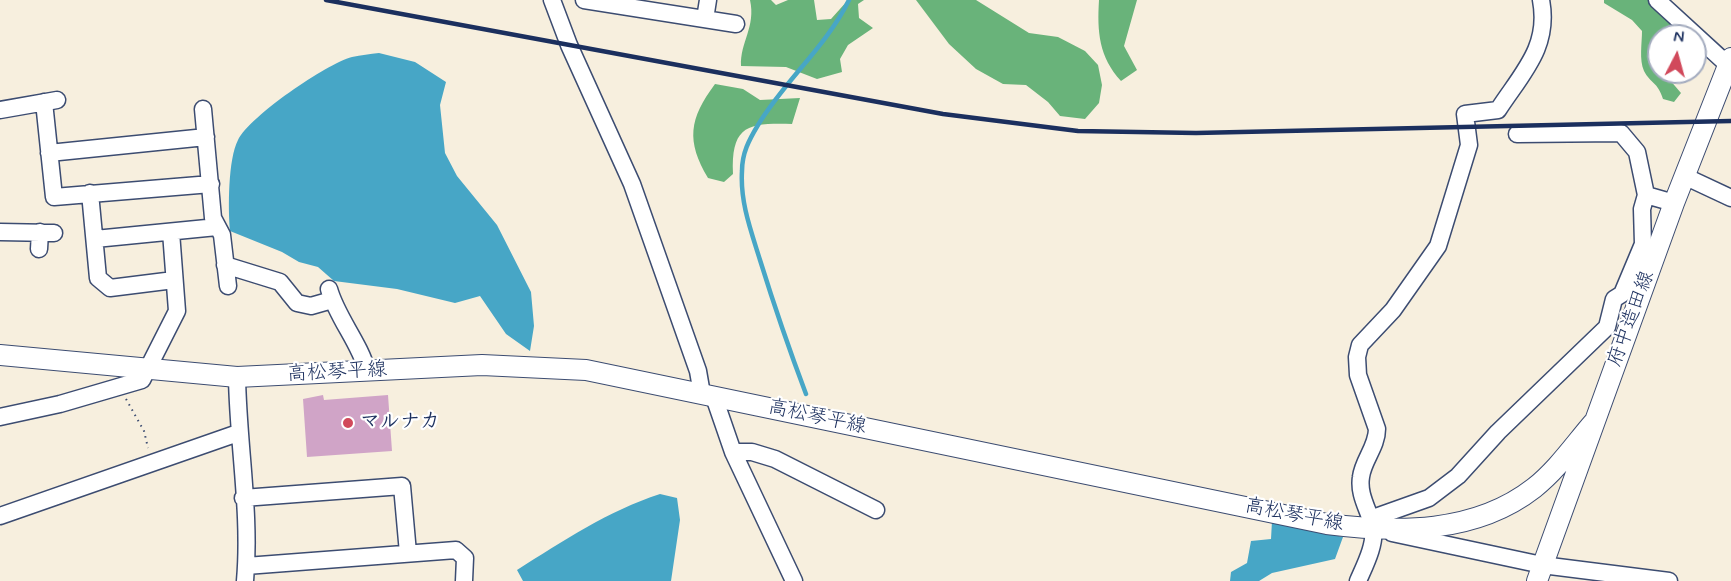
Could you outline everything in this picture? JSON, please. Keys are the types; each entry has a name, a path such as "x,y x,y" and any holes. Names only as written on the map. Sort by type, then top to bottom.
{"main road":[{"name":"府中造田線","path":"1539,573 1684,176 1727,74"},
{"name":"高松琴平線","path":"0,355 237,377 482,365 585,370 1327,524 1431,528 1480,516 1506,505 1545,478 1593,423"},
{"path":"1545,478 1565,502"}],"street":[{"path":"552,0 569,45 632,184 708,396 794,581"},
{"path":"584,0 637,4 736,24"},
{"path":"705,19 708,0"},
{"path":"1358,581 1370,550 1372,524 1361,492 1360,480 1363,467 1377,438 1377,429 1358,375 1357,357 1360,345 1393,310 1438,246 1469,146 1465,114 1498,110 1539,48 1543,31 1541,0"},
{"path":"1657,0 1727,74"},
{"path":"0,110 50,101 49,153 54,197 211,184"},
{"path":"203,109 213,218 222,235 228,286"},
{"path":"1372,524 1429,498 1445,488 1498,432 1607,327 1614,299 1622,294 1643,244 1642,208 1646,195 1637,152 1621,133 1516,134"},
{"path":"49,153 206,137"},
{"path":"1684,176 1731,198"},
{"path":"90,193 98,278 110,288 174,280"},
{"path":"1646,195 1674,203"},
{"path":"94,239 217,227"},
{"path":"0,232 44,238"},
{"path":"0,417 60,404 142,380 177,311 171,232"},
{"path":"225,265 280,282 297,303 311,306 330,295 351,340 363,355 368,371"},
{"path":"237,377 245,573 408,553 456,550 465,558 464,581"},
{"path":"0,516 238,432"},
{"path":"733,452 752,452 775,459 876,510"},
{"path":"243,498 402,486 408,553"},
{"path":"1372,524 1539,573 1669,581"}],"path":[{"path":"119,387 144,431 152,463"}],"green space":[{"path":"750,0 771,0 776,5 788,0 814,0 817,20 831,19 848,0 864,0 858,4 859,18 873,28 848,45 840,59 842,72 817,79 786,67 741,66 741,57 750,26"},
{"path":"916,0 976,0 1029,33 1058,37 1085,51 1098,65 1102,85 1099,103 1085,119 1060,116 1048,102 1026,85 1003,84 976,69 949,44"},
{"path":"1099,0 1137,0 1124,46 1137,70 1121,81 1108,63 1101,44 1098,23"},
{"path":"1604,0 1649,0 1672,20 1670,24 1647,24 1647,75 1642,67 1642,31 1632,20 1604,3"},
{"path":"715,84 743,89 760,100 800,98 792,124 753,126 739,136 735,145 733,174 724,182 708,178 696,153 694,141 696,119 700,108"},
{"path":"1654,84 1673,84 1681,93 1674,102 1663,99"}],"water":[{"path":"379,53 415,62 446,82 440,105 445,153 457,176 497,225 531,292 534,326 530,351 506,334 480,296 455,303 397,289 334,281 318,267 299,262 282,252 230,231 229,198 232,159 238,140 245,130 272,105 325,70 352,57"},
{"path":"660,494 677,498 680,520 671,581 523,581 517,570 604,518"},
{"path":"1272,521 1343,537 1335,559 1272,573 1259,581 1230,581 1231,572 1247,563 1251,541 1271,539"}],"building":[{"path":"323,395 324,400 388,395 392,451 307,457 303,399"}],"waterway":[{"path":"806,394 750,227 744,205 742,164 747,147 758,125 780,93 829,33 849,0"}],"railway":[{"path":"326,0 943,114 1078,131 1196,133 1731,121"}],"place":[{"name":"マルナカ","path":"348,423"}]}
